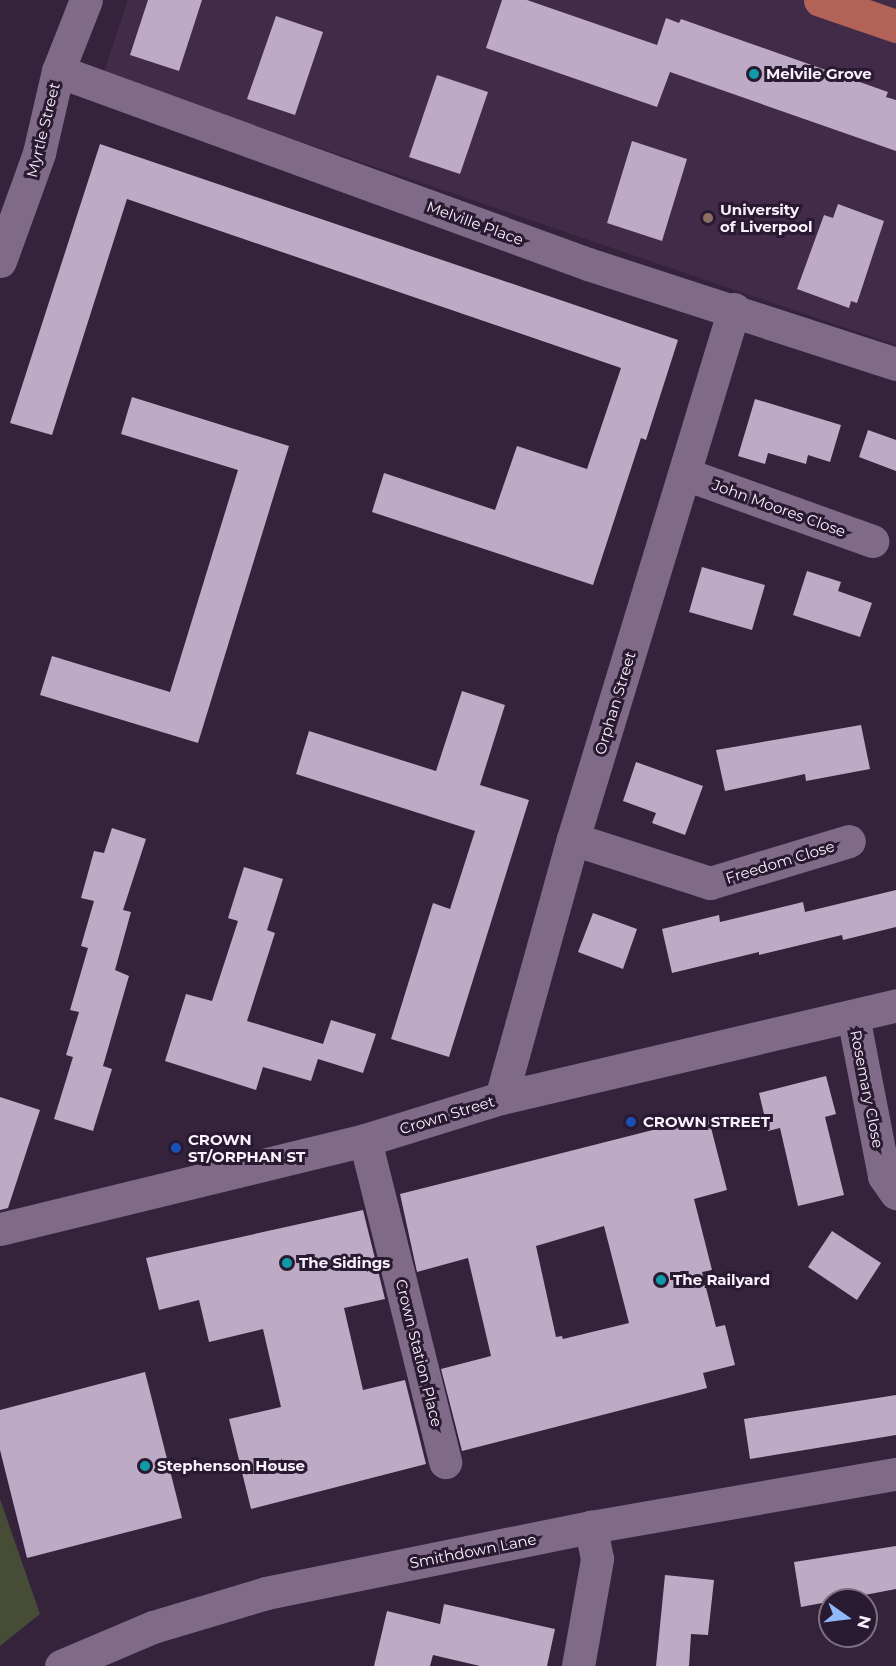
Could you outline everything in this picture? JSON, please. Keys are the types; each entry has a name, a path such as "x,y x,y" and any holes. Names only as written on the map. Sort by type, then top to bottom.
{"main road":[{"path":"820,0 896,26"}],"street":[{"name":"Myrtle Street","path":"0,261 39,153 58,71 86,0"},
{"name":"Melville Place","path":"58,71 588,264 734,309 896,364"},
{"name":"Orphan Street","path":"501,1098 573,839 734,309"},
{"name":"John Moores Close","path":"685,474 872,541"},
{"name":"Freedom Close","path":"573,839 710,883 849,841"},
{"name":"Crown Street","path":"0,1229 365,1140 501,1098 896,1005"},
{"name":"Rosemary Close","path":"853,1016 884,1176 896,1193"},
{"name":"Crown Station Place","path":"365,1140 445,1462"},
{"name":"Smithdown Lane","path":"61,1666 153,1627 266,1593 591,1527 896,1474"},
{"path":"578,1666 597,1559 591,1527"}],"shaded area":[{"name":"University of Liverpool","path":"128,0 896,0 896,345 103,74"}],"green space":[{"path":"0,1499 40,1614 0,1646"}],"building":[{"path":"148,0 202,0 179,71 130,55"},
{"name":"Melvile Grove","path":"502,0 527,0 657,45 666,18 679,23 681,19 888,92 886,97 896,100 896,151 670,72 657,107 486,48"},
{"path":"276,16 323,32 295,115 247,99"},
{"path":"437,75 488,92 460,174 409,157"},
{"path":"632,141 687,159 662,241 607,223"},
{"path":"100,144 678,340 646,440 641,438 593,585 372,512 384,473 495,510 517,446 587,469 621,368 127,199 52,435 10,423"},
{"path":"838,204 884,221 857,303 851,301 849,308 797,289 824,215 833,218"},
{"path":"132,397 289,446 198,743 40,695 52,656 170,692 238,470 121,434"},
{"path":"755,399 841,425 830,462 808,455 806,464 768,453 765,464 738,456"},
{"path":"868,430 896,440 896,471 859,457"},
{"path":"702,567 765,585 752,630 689,612"},
{"path":"807,571 841,582 838,591 872,603 860,637 793,615"},
{"path":"462,691 505,705 480,785 529,800 449,1057 391,1039 433,903 450,909 475,831 296,774 309,731 436,771"},
{"path":"861,725 870,769 806,781 805,774 725,791 716,750"},
{"path":"636,762 703,786 685,835 652,823 656,813 623,801"},
{"path":"112,828 146,839 123,910 131,912 115,970 129,976 103,1066 112,1069 93,1131 54,1119 73,1057 66,1055 79,1012 70,1010 88,948 81,946 94,901 81,898 94,851 104,853"},
{"path":"244,867 283,879 267,930 275,933 247,1021 323,1044 331,1020 376,1034 363,1073 318,1059 311,1081 263,1067 256,1090 165,1061 186,994 212,1001 238,921 228,918"},
{"path":"896,890 896,927 843,940 842,935 759,955 759,952 672,973 662,929 719,915 720,922 803,902 805,912"},
{"path":"593,913 637,929 623,969 578,952"},
{"path":"826,1076 836,1114 825,1117 844,1195 798,1206 780,1128 768,1131 759,1093"},
{"path":"0,1097 40,1110 8,1208 0,1210"},
{"name":"The Railyard","path":"708,1116 727,1190 694,1199 712,1270 702,1272 716,1327 725,1325 735,1365 703,1373 707,1388 462,1451 441,1369 491,1356 468,1258 417,1272 400,1194","holes":["604,1226 629,1323 563,1339 562,1336 556,1337 536,1246"]},
{"path":"363,1210 385,1299 344,1308 363,1390 405,1380 426,1464 251,1509 229,1419 281,1407 263,1329 209,1342 199,1300 159,1310 146,1258"},
{"path":"832,1231 881,1263 857,1300 808,1267"},
{"name":"Stephenson House","path":"145,1372 182,1518 27,1558 0,1450 0,1410"},
{"path":"896,1395 896,1435 750,1459 744,1419"},
{"path":"896,1546 896,1589 878,1592 878,1588 818,1588 818,1604 801,1607 794,1562"},
{"path":"665,1575 714,1580 708,1635 691,1634 689,1666 656,1666"},
{"path":"444,1604 555,1629 547,1666 480,1666 433,1655 430,1666 374,1666 387,1611 440,1624"}],"place":[{"name":"Melvile Grove","path":"754,74"},
{"name":"University of Liverpool","path":"708,218"},
{"name":"CROWN STREET","path":"631,1122"},
{"name":"CROWN ST/ORPHAN ST","path":"176,1148"},
{"name":"The Sidings","path":"287,1263"},
{"name":"The Railyard","path":"661,1280"},
{"name":"Stephenson House","path":"145,1466"}]}
